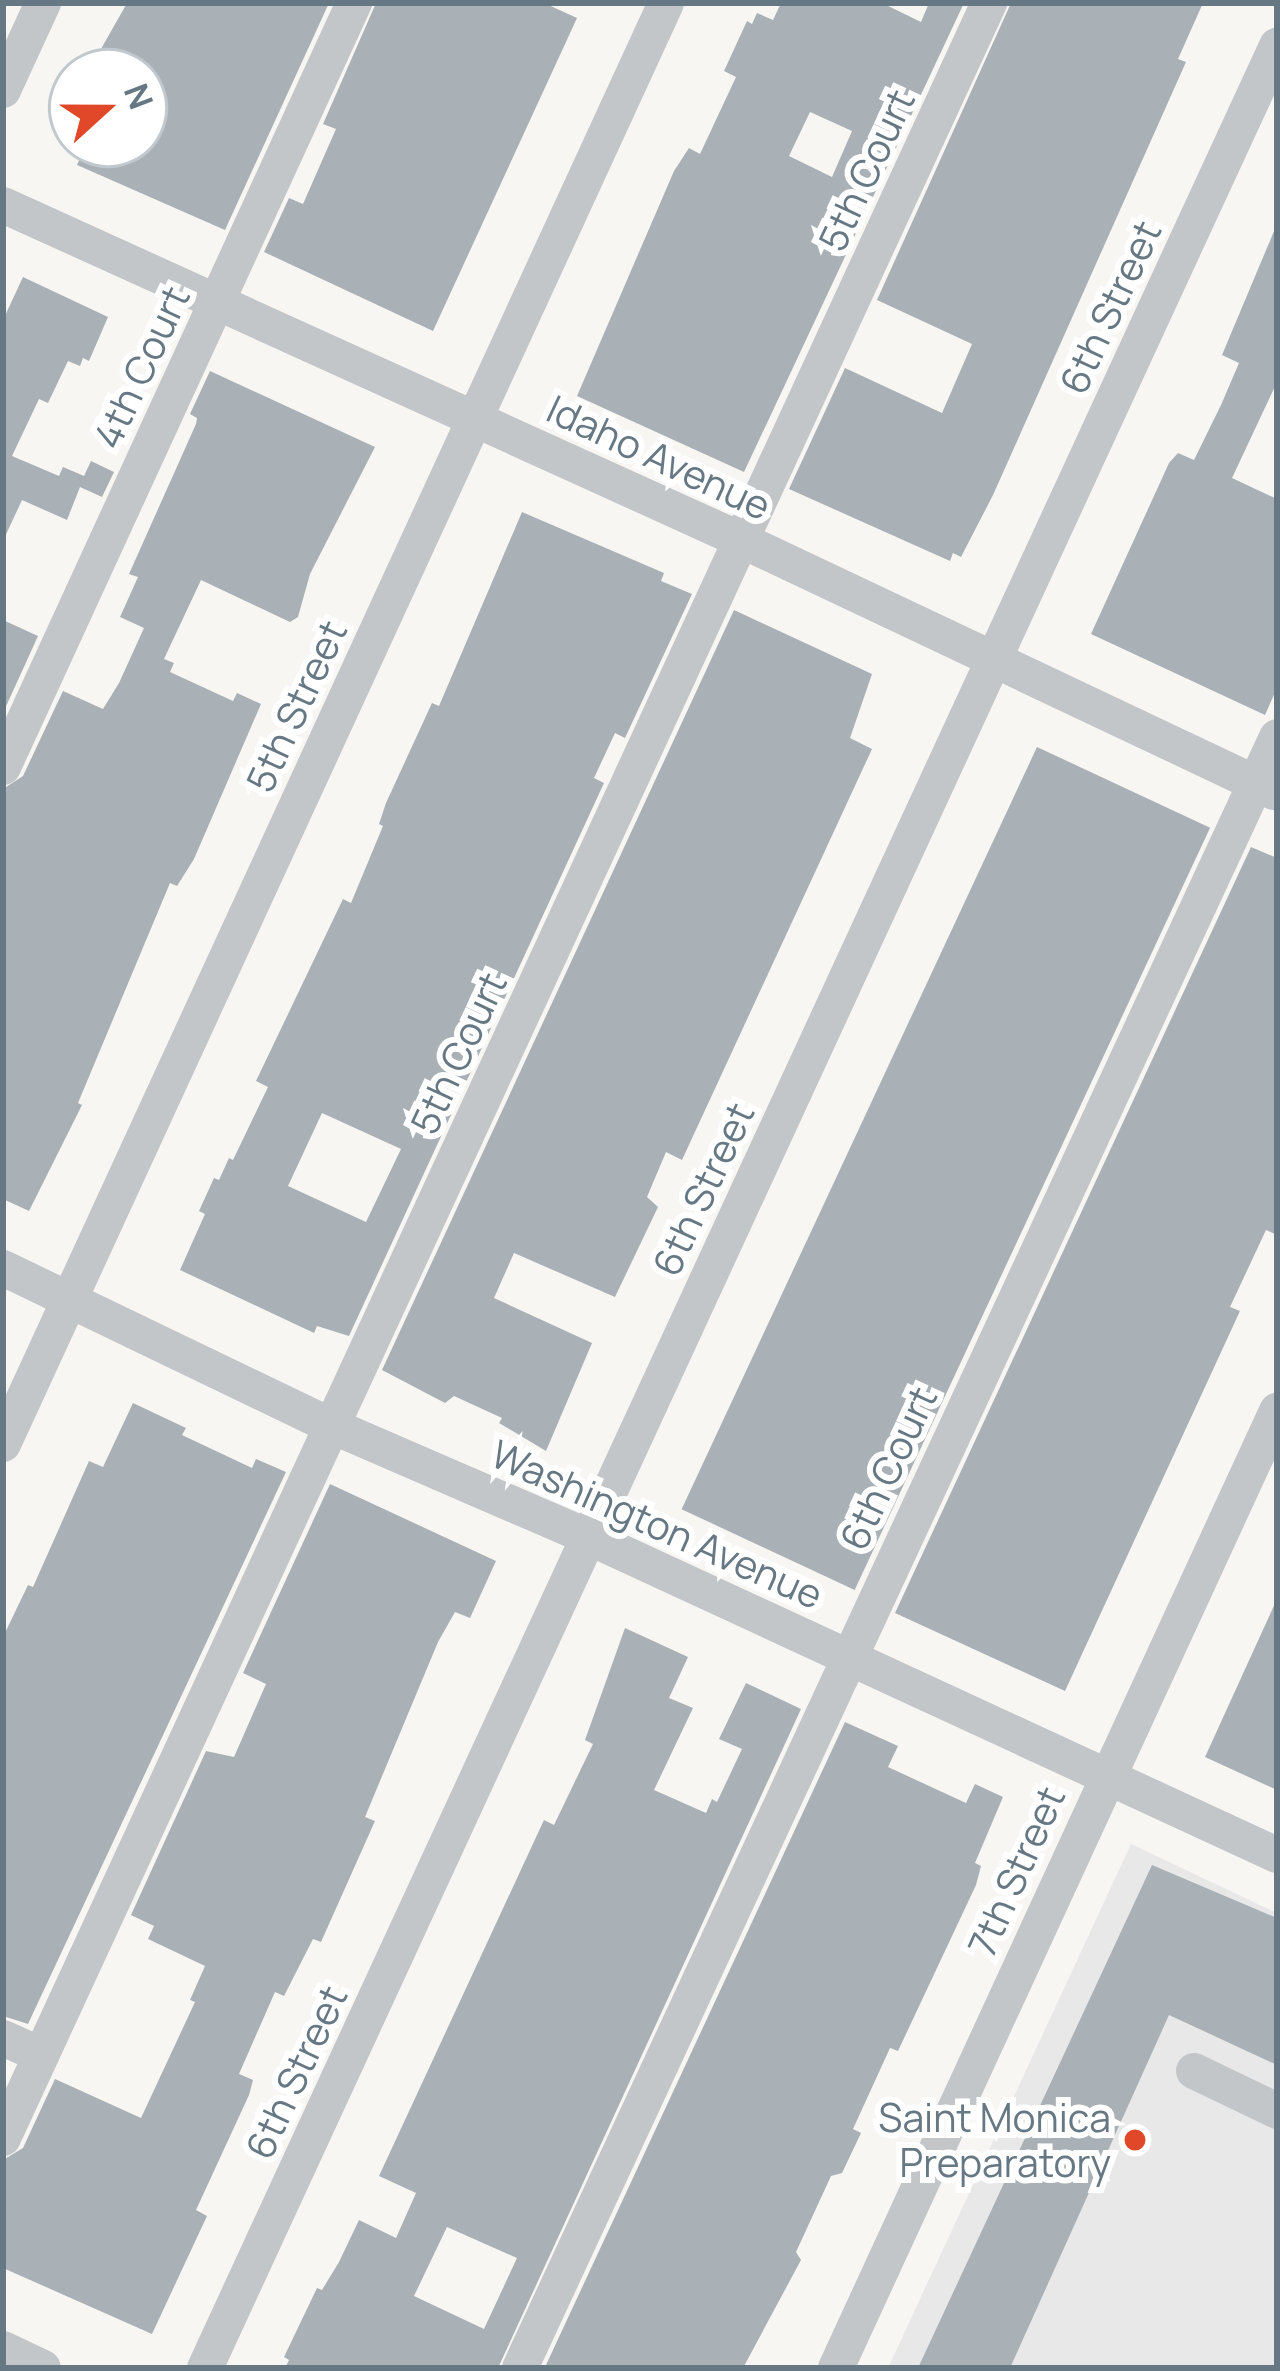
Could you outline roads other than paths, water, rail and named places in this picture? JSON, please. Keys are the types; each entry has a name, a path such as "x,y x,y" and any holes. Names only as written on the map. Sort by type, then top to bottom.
{"street":[{"path":"3,89 43,3"},
{"name":"4th Court","path":"3,766 354,3"},
{"name":"5th Street","path":"3,1444 666,3"},
{"name":"5th Court","path":"3,2138 989,3"},
{"name":"6th Street","path":"206,2368 1277,46"},
{"name":"Idaho Avenue","path":"3,205 741,540 1266,788"},
{"name":"6th Court","path":"520,2368 846,1656 1266,788 1277,737"},
{"name":"Washington Avenue","path":"3,1268 332,1426 588,1537 1277,1855"},
{"name":"7th Street","path":"836,2368 1277,1411"},
{"path":"3,2038 41,2055"},
{"path":"1194,2071 1277,2110"},
{"path":"3,2349 44,2368"}],"place":[{"name":"Saint Monica Preparatory","path":"1135,2140"}]}
